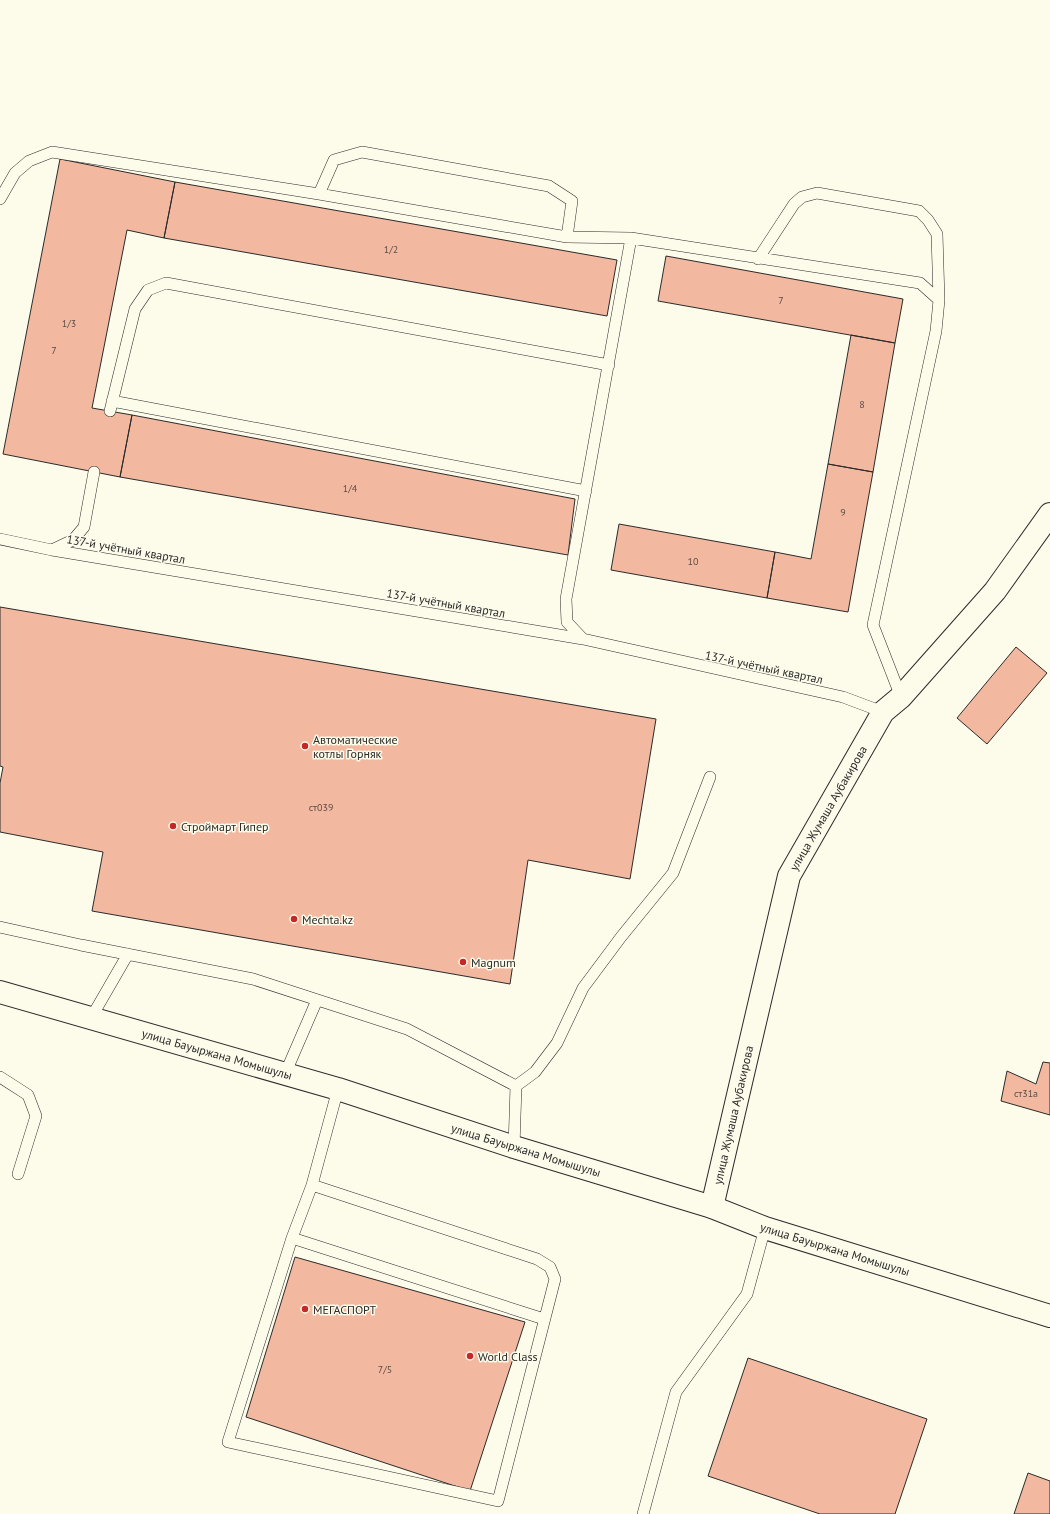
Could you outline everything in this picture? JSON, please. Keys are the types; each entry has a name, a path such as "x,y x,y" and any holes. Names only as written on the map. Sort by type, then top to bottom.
{"main road":[{"name":"улица Жумаша Аубакирова","path":"712,1207 790,876 883,712 901,697 995,591 1050,514"},
{"name":"улица Бауыржана Момышулы","path":"0,992 338,1089 514,1147 712,1207 765,1228 1050,1316"}],"lane":[{"path":"0,199 15,173 29,161 52,152 319,194 567,237 631,238 758,259 920,283 939,300"},
{"path":"319,194 334,160 362,152 549,186 572,201 567,237"},
{"path":"758,259 794,204 802,197 817,193 918,211 928,220 937,234 939,300 936,331 873,625 901,697"},
{"path":"583,639 567,622 566,599 631,238"},
{"path":"586,491 111,406 135,309 148,290 166,283 608,365"},
{"path":"52,550 73,540 84,527 94,472"},
{"name":"137-й учётный квартал","path":"0,539 52,550 583,639 843,697 883,712"},
{"path":"516,1086 535,1072 557,1043 582,988 673,873 710,777"},
{"path":"0,926 253,979 407,1029 516,1086"},
{"path":"91,1018 128,954"},
{"path":"285,1074 317,1000"},
{"path":"0,1077 28,1095 36,1116 18,1174"},
{"path":"514,1147 516,1086"},
{"path":"312,1185 537,1259 550,1267 555,1279 498,1501 228,1442 292,1238 312,1185 338,1089"},
{"path":"643,1514 676,1392 747,1294 765,1228"},
{"path":"292,1238 544,1319"}],"building":[{"path":"60,159 175,182 164,238 127,230 92,408 132,415 120,477 3,454"},
{"path":"175,182 617,260 607,316 164,238"},
{"path":"666,256 903,299 895,343 658,301"},
{"path":"851,335 895,343 873,472 828,464"},
{"path":"132,415 575,499 568,555 120,477"},
{"path":"828,464 873,472 848,612 767,598 775,552 811,559"},
{"path":"619,524 775,552 767,598 611,570"},
{"path":"0,607 656,719 630,879 528,860 510,984 92,911 103,852 0,832 0,783 3,767 0,766"},
{"path":"1016,647 1047,673 987,744 957,718"},
{"path":"1043,1062 1050,1063 1050,1115 1001,1101 1007,1071 1036,1084"},
{"path":"295,1257 525,1322 470,1491 246,1417"},
{"path":"748,1358 927,1419 895,1514 820,1514 708,1476"},
{"path":"1028,1473 1050,1481 1050,1514 1014,1514"}],"place":[{"name":"Автоматические котлы Горняк","path":"305,746"},
{"name":"Строймарт Гипер","path":"173,826"},
{"name":"Mechta.kz","path":"294,919"},
{"name":"Magnum","path":"463,962"},
{"name":"МЕГАСПОРТ","path":"305,1309"},
{"name":"World Class","path":"470,1356"}]}
